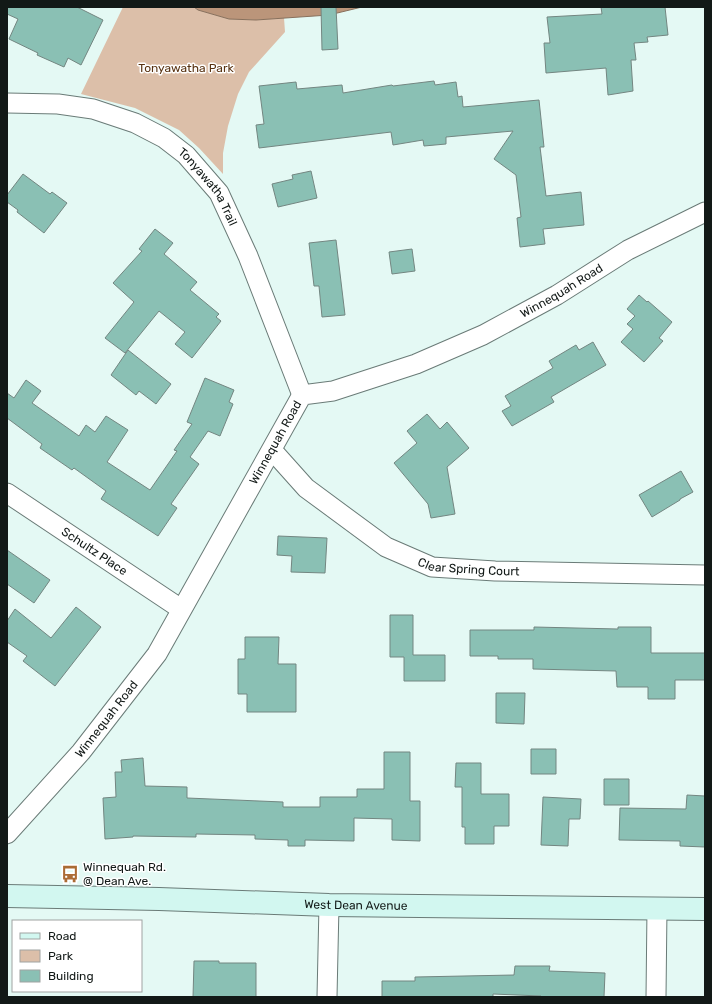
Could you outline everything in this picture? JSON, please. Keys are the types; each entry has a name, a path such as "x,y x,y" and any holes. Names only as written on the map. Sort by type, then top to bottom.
{"street":[{"name":"Tonyawatha Trail","path":"7,103 58,104 93,109 135,123 164,138 186,155 219,193 248,256 302,395"},
{"name":"Winnequah Road","path":"7,834 80,752 156,654 302,395 333,391 416,364 483,335 557,295 628,250 705,212"},
{"name":"Clear Spring Court","path":"272,450 306,488 386,547 432,567 495,571 705,575"},
{"name":"Schultz Place","path":"7,493 182,609"},
{"name":"West Dean Avenue","path":"7,896 159,899 329,905 705,909"},
{"path":"327,997 329,905"},
{"path":"656,997 657,908"}],"green space":[{"name":"Tonyawatha Park","path":"123,7 194,7 198,10 229,19 256,20 284,18 285,32 249,72 238,94 228,126 223,153 223,174 199,148 179,130 135,108 81,94"}],"shaded area":[{"path":"194,7 362,7 329,15 256,20 229,19 198,10"}],"building":[{"path":"7,7 77,7 103,20 81,65 68,58 64,67 37,55 38,53 9,39 18,19 7,14"},
{"path":"321,7 336,7 338,49 322,50"},
{"path":"601,7 665,7 668,35 647,37 648,42 634,43 636,60 631,60 633,91 608,95 606,68 546,73 544,43 550,43 547,17 602,14"},
{"path":"434,81 435,85 456,82 458,97 462,96 463,107 539,100 544,147 540,147 546,196 581,192 584,225 543,229 545,244 520,247 517,218 521,217 516,175 494,159 513,131 446,137 446,144 424,146 423,140 393,145 391,132 259,148 256,125 264,124 259,86 296,82 297,89 342,85 343,93 392,85"},
{"path":"311,171 317,198 278,207 272,184 293,179 292,175"},
{"path":"23,174 50,194 52,192 67,203 44,233 17,212 18,210 7,202 7,195"},
{"path":"155,229 173,243 164,254 197,282 190,290 219,314 216,317 221,321 192,358 175,344 185,332 159,311 125,353 105,338 134,302 113,283 142,251 139,249"},
{"path":"336,240 345,315 322,317 319,286 314,286 309,243"},
{"path":"412,249 415,271 392,274 389,252"},
{"path":"639,295 672,322 659,338 663,341 644,362 621,342 633,329 627,324 635,316 627,309"},
{"path":"593,342 606,365 551,397 554,402 512,426 502,411 511,406 505,396 553,368 549,361 576,345 579,350"},
{"path":"128,350 171,384 156,404 139,391 136,395 111,375"},
{"path":"205,378 234,390 229,402 233,404 220,436 208,431 190,457 199,464 171,504 177,508 158,536 101,499 106,491 74,468 72,470 40,448 42,444 7,418 7,393 14,398 26,380 41,391 32,403 79,436 86,425 95,432 106,416 128,430 107,462 150,490 177,451 174,450 192,424 187,422"},
{"path":"427,414 440,429 447,422 469,448 447,467 455,514 431,518 428,504 394,463 417,443 407,431"},
{"path":"681,471 693,492 652,517 639,495"},
{"path":"278,536 327,538 325,573 291,572 292,556 277,555"},
{"path":"7,550 50,580 34,603 7,584"},
{"path":"76,607 101,627 55,686 23,661 27,656 7,642 7,621 15,609 51,638"},
{"path":"390,615 413,615 413,655 445,655 445,681 404,681 404,657 390,657"},
{"path":"534,627 618,629 618,627 651,627 651,653 705,653 705,680 675,680 675,699 648,699 648,687 617,687 616,671 533,669 533,659 498,659 498,656 470,656 470,630 534,630"},
{"path":"245,637 279,637 278,664 296,664 296,712 247,712 247,694 238,694 238,659 245,659"},
{"path":"496,693 525,693 524,724 496,723"},
{"path":"531,749 556,749 556,774 531,774"},
{"path":"384,752 410,752 410,801 420,801 420,841 392,840 392,819 354,818 354,841 305,840 305,846 288,846 288,840 255,839 255,835 196,834 196,837 133,836 105,839 103,798 116,797 115,772 122,772 121,760 143,758 145,786 187,787 187,798 283,802 283,807 320,807 320,797 357,797 357,789 384,789"},
{"path":"456,763 481,763 481,794 509,794 509,826 494,826 494,844 465,844 465,827 462,827 462,787 455,787"},
{"path":"604,779 629,779 629,805 604,805"},
{"path":"687,795 705,796 705,847 680,846 680,841 619,840 620,808 686,809"},
{"path":"543,797 581,799 580,819 569,819 568,846 541,845"},
{"path":"194,961 256,963 256,997 193,997"},
{"path":"515,966 550,966 549,971 605,973 604,997 541,997 493,994 493,997 382,997 382,981 415,981 415,977 514,975"}],"place":[{"name":"Winnequah Rd. @ Dean Ave.","path":"70,874"}]}
